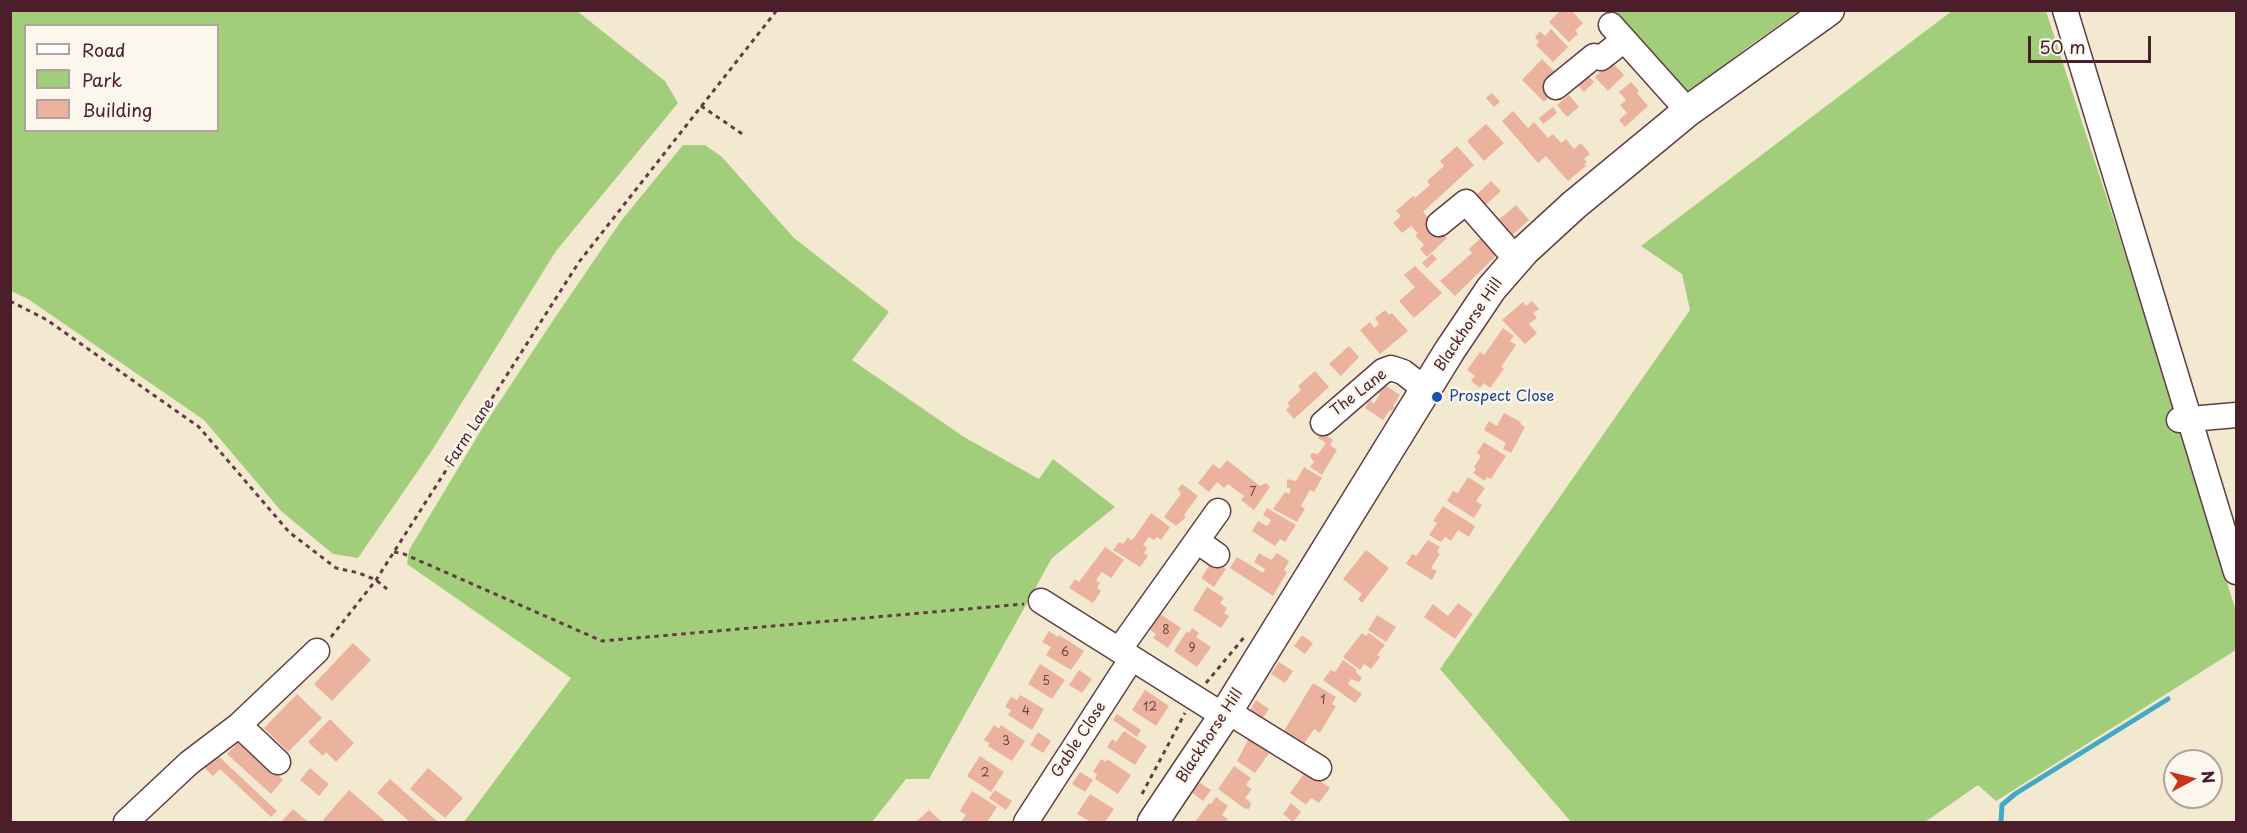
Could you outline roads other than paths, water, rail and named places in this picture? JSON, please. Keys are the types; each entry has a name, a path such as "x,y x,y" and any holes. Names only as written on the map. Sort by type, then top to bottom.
{"main road":[{"name":"Blackhorse Hill","path":"1153,822 1226,713 1450,350 1491,289 1516,260 1689,100 1829,10"}],"street":[{"path":"2065,10 2184,420 2236,572"},
{"path":"1556,87 1594,56 1601,58 1614,40 1689,100"},
{"path":"1439,225 1466,202 1516,260"},
{"name":"The Lane","path":"1323,423 1383,371 1391,368 1403,372 1426,390"},
{"path":"2184,420 2236,415"},
{"path":"1125,654 1218,512"},
{"path":"1197,541 1217,555"},
{"path":"1041,601 1125,654 1319,768"},
{"path":"126,822 193,767 317,651"},
{"name":"Gable Close","path":"1026,822 1125,654"},
{"path":"239,725 278,762"}],"waterway":[{"path":"2001,822 2002,805 2015,794 2168,699"}],"place":[{"name":"Prospect Close","path":"1437,397"}]}
